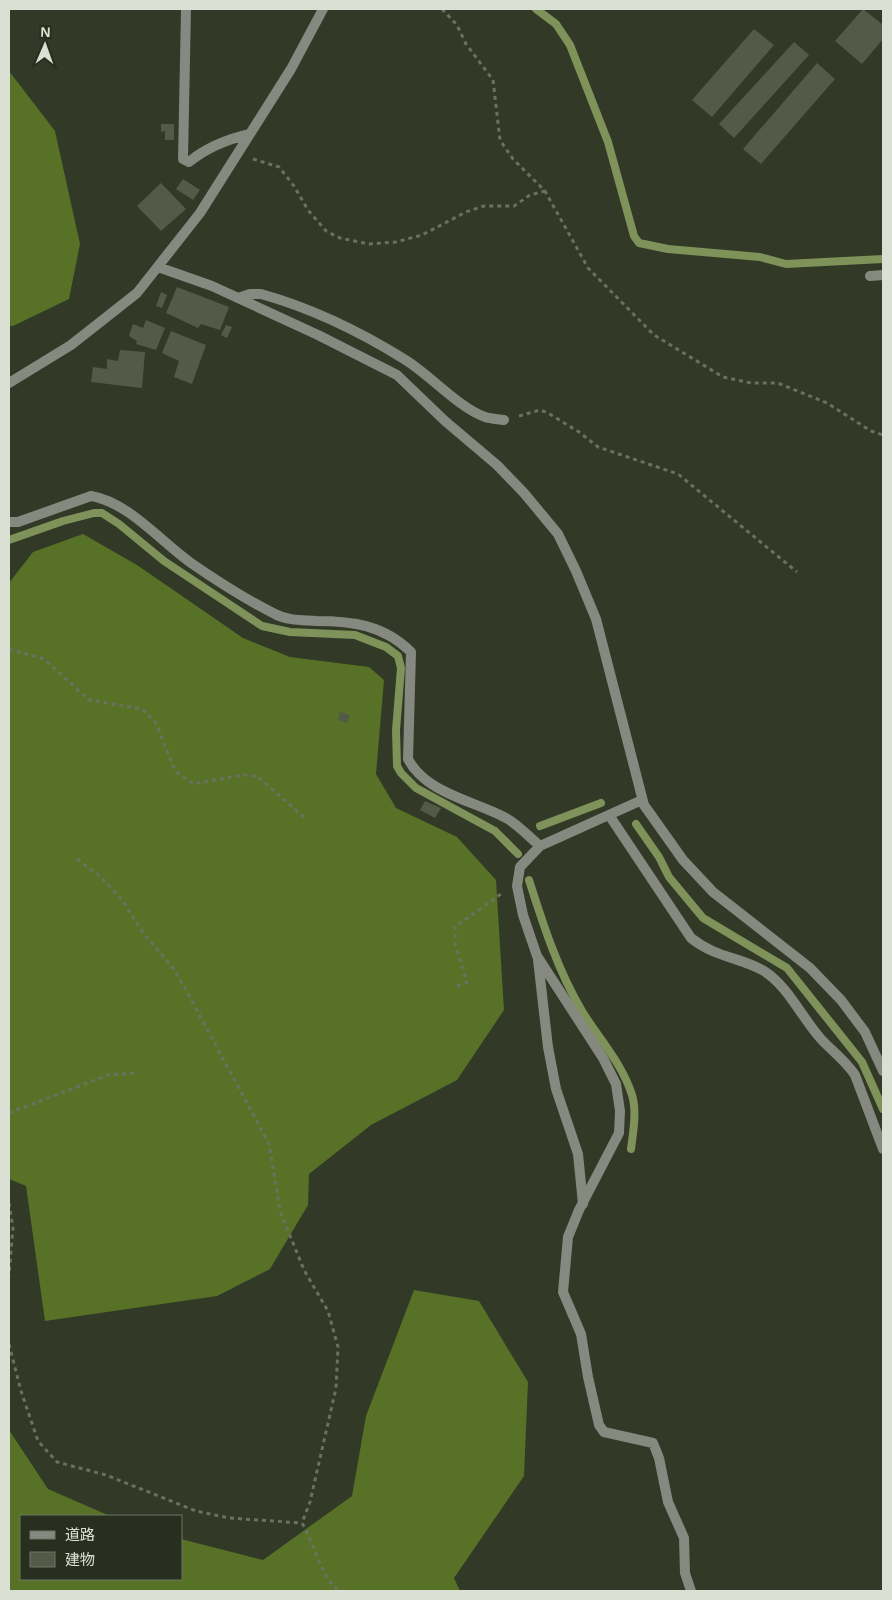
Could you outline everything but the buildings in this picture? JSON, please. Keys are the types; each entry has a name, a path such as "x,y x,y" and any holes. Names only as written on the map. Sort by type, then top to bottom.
{"street":[{"path":"186,9 183,159 189,162 199,154 228,139 250,134"},
{"path":"9,383 71,345 137,293 200,213 291,69 324,9"},
{"path":"158,267 238,298 397,375 445,421 497,465 558,534 576,571 596,619 642,800 683,860 713,892 810,968 841,1000 865,1032 883,1071"},
{"path":"870,276 883,275"},
{"path":"238,298 250,294 261,294 325,317 371,339 406,360 472,410 486,417 504,420"},
{"path":"9,522 18,522 91,496 101,498 117,504 191,563 277,616 296,620 348,621 391,635 411,652 408,759 413,769 428,783 506,818 540,846"},
{"path":"583,1204 578,1154 556,1089 537,956 523,915 517,886 520,867 540,846 642,800"},
{"path":"609,815 691,938 702,947 764,971 778,983 821,1039 850,1067 855,1075 883,1149"},
{"path":"537,956 603,1058 616,1084 620,1111 619,1133 568,1237 563,1292 581,1334 599,1425 604,1432 652,1444 659,1458 668,1502 684,1538 685,1573 691,1591"}],"path":[{"path":"442,9 457,25 466,44 493,80 500,140 513,159 545,191 588,268 654,335 723,377 751,383 778,383 827,403 871,431 883,435"},
{"path":"235,158 261,160 278,167 294,186 308,210 326,231 340,238 369,244 396,242 422,235 466,212 484,206 514,206 530,195 545,191"},
{"path":"504,420 540,410 578,432 598,447 678,474 797,572"},
{"path":"9,649 44,659 89,700 142,709 156,723 170,753 175,771 193,784 242,775 256,776 304,817"},
{"path":"76,859 101,877 122,900 143,933 173,968 269,1144 280,1211 304,1270 328,1311 338,1347 336,1388 310,1502 302,1523 312,1541 321,1570 338,1591"},
{"path":"457,986 467,982 455,944 455,927 509,887 517,886"},
{"path":"9,1113 108,1075 137,1073"},
{"path":"9,1204 13,1228 9,1276"},
{"path":"9,1344 21,1391 38,1441 57,1462 106,1475 196,1511 228,1518 302,1523"}],"green space":[{"path":"9,71 55,131 80,244 69,299 13,326 9,326"},
{"path":"83,534 137,565 243,638 290,657 369,667 384,680 376,774 396,808 457,837 496,880 504,1010 457,1080 371,1125 309,1174 308,1205 270,1269 217,1296 45,1321 26,1186 9,1179 9,583 33,552"},
{"path":"414,1290 479,1301 528,1382 524,1476 454,1578 460,1591 9,1591 9,1430 48,1489 108,1515 20,1515 20,1580 182,1580 182,1539 263,1560 352,1496 366,1416"}],"waterway":[{"path":"536,9 556,24 570,45 608,142 634,236 639,243 668,249 760,257 786,264 883,259"},
{"path":"9,540 63,521 94,513 102,513 119,524 164,561 262,626 290,632 355,635 386,647 398,656 401,668 396,730 397,766 401,773 416,788 495,831 518,854"},
{"path":"540,826 601,803"},
{"path":"636,824 659,857 669,877 703,918 787,968 862,1062 883,1109"},
{"path":"529,880 558,964 573,996 628,1083 634,1108 631,1149"}]}
